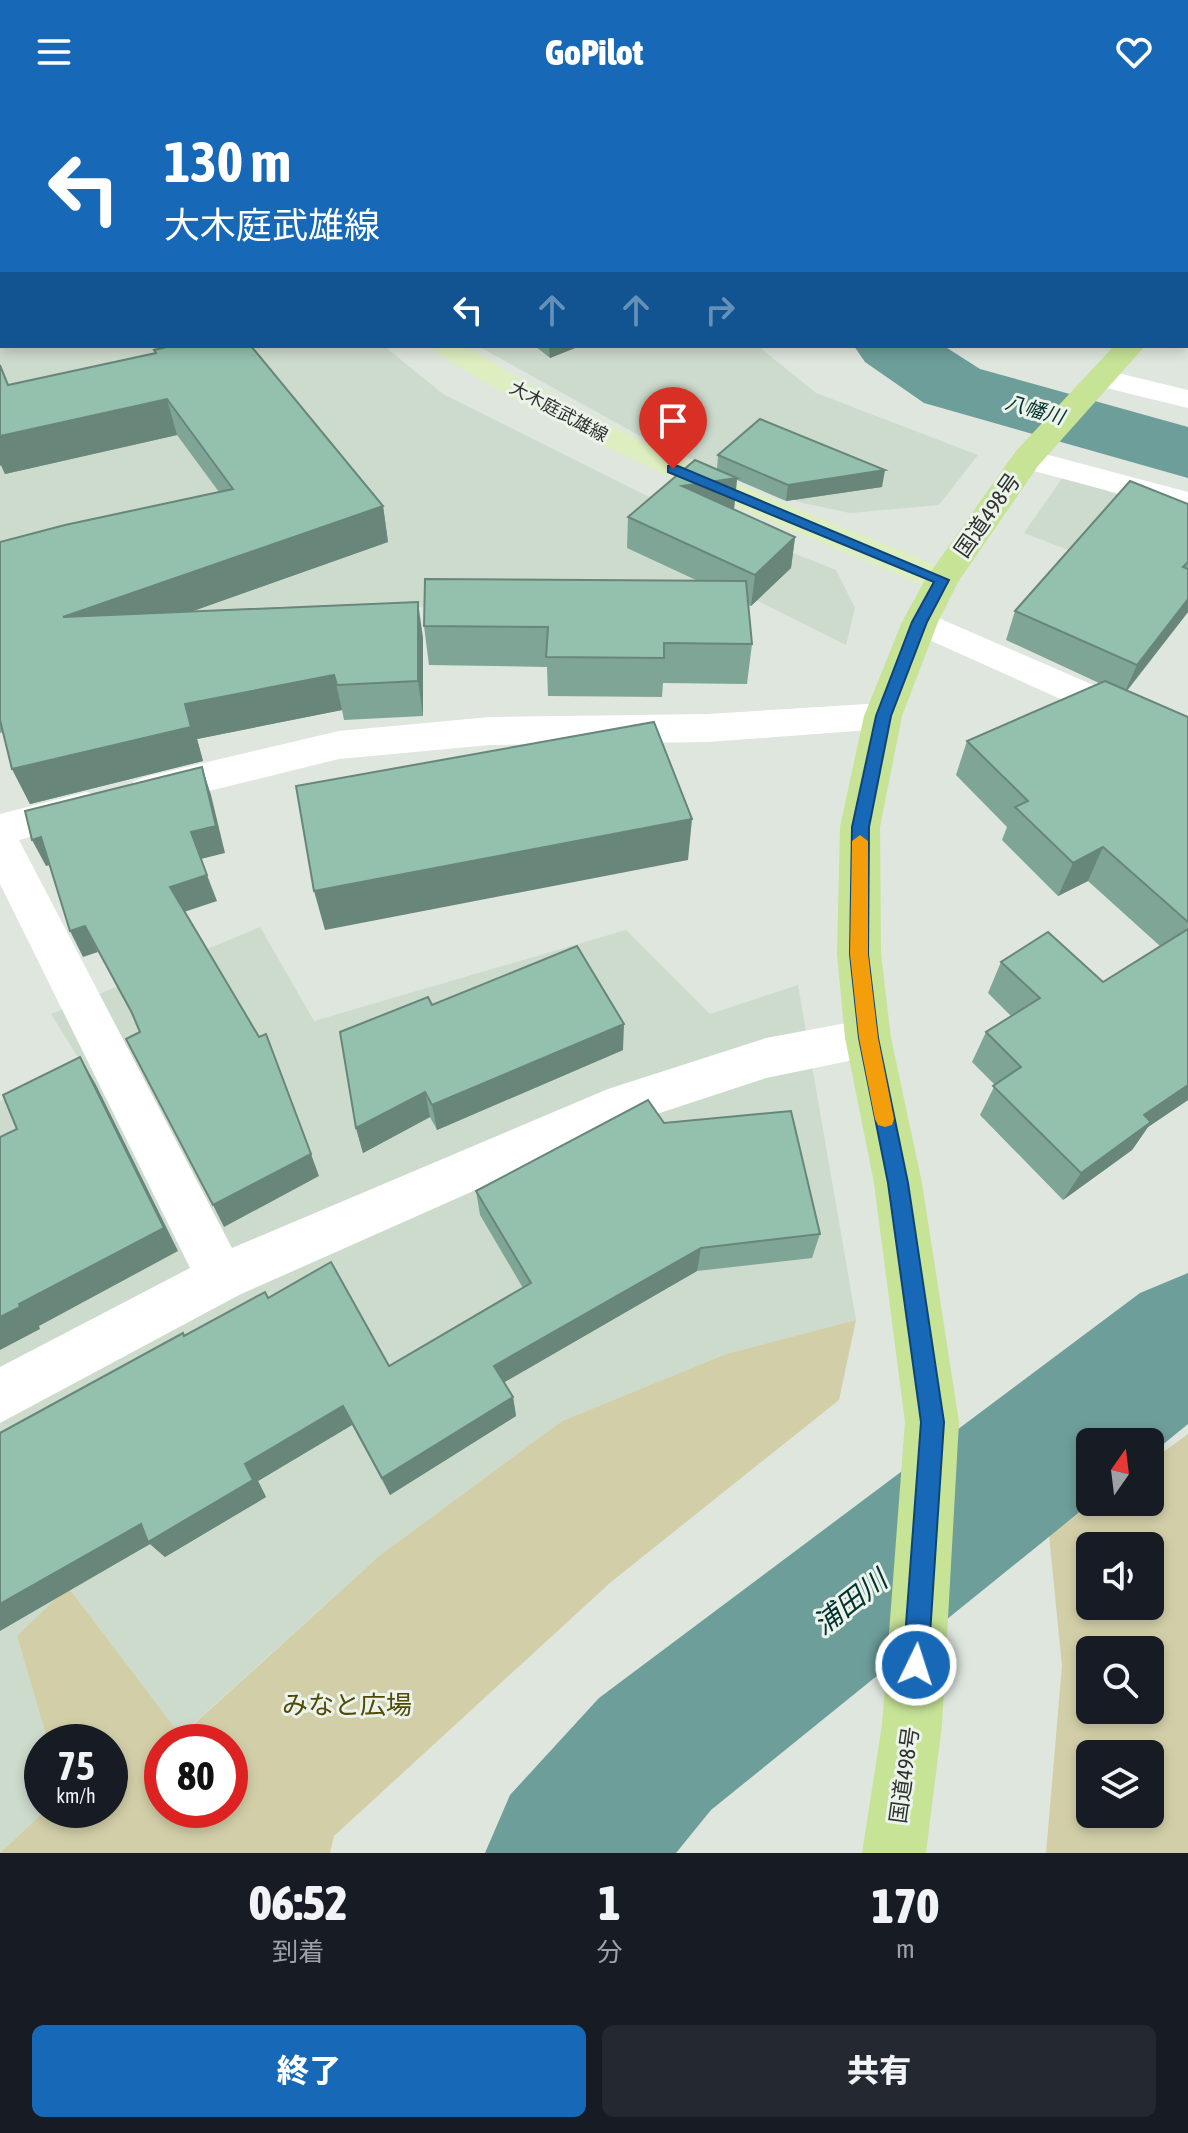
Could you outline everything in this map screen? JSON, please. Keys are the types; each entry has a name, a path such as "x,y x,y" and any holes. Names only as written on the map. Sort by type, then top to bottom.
{"highway":[{"name":"国道498号","path":"894,1853 912,1725 932,1422 898,1183 868,1038 859,954 860,827 883,716 920,622 942,580 1026,459 1128,348"}],"main road":[{"name":"大木庭武雄線","path":"448,348 487,373 646,458 942,580"}],"street":[{"path":"1101,378 1188,399"},
{"path":"1026,459 1188,502"},
{"path":"920,622 1188,742"},
{"path":"0,829 339,745 490,731 708,728 883,716"},
{"path":"0,843 221,1278"},
{"path":"0,1396 221,1278 608,1110 766,1058 868,1038"}],"shaded area":[{"path":"0,348 386,348 443,394 643,494 836,570 855,608 846,645 740,592 665,609 281,606 92,639 0,553"},
{"path":"482,348 760,348 816,393 978,455 939,505 850,513 803,503 658,446"},
{"path":"1063,477 1188,517 1188,596 1024,533"},
{"path":"260,927 314,1021 626,930 710,1014 798,985 856,1320 726,1354 562,1421 379,1556 193,1724 171,1724 69,1588 17,1636 43,1724 24,1724 24,1828 27,1828 0,1853 0,1101 82,1064 51,1014"}],"green space":[{"name":"みなと広場","path":"856,1320 839,1400 611,1582 334,1836 330,1853 0,1853 27,1828 128,1828 128,1724 43,1724 17,1636 68,1587 172,1724 144,1724 144,1828 248,1828 248,1724 194,1724 379,1556 562,1421 726,1354"},
{"path":"1188,1434 1188,1853 1046,1853 1062,1666 1049,1535 1076,1516 1164,1516 1164,1452"}],"water":[{"path":"967,371 1122,427 1188,442 1188,472 1072,443 939,386"}],"building":[{"path":"253,348 383,506 63,617 418,602 418,681 337,685 334,675 185,704 191,727 12,769 0,720 0,542 233,489 167,399 0,436 0,365 8,385 156,353 154,350"},
{"path":"760,419 885,470 788,485 718,455"},
{"path":"695,460 737,478 682,486 795,537 755,575 628,517"},
{"path":"1130,481 1188,504 1188,562 1183,567 1188,569 1188,599 1137,665 1015,611"},
{"path":"425,579 746,581 752,644 664,643 664,658 546,657 548,627 424,626"},
{"path":"1105,681 1188,717 1188,922 1103,847 1073,863 1015,807 1028,801 967,741"},
{"path":"654,722 692,819 314,891 296,786"},
{"path":"202,767 216,826 191,832 207,875 170,887 259,1037 266,1034 311,1154 213,1205 126,1039 140,1032 132,1013 85,926 70,931 41,837 32,840 25,811"},
{"path":"1188,929 1188,1085 1144,1115 1151,1122 1081,1173 993,1086 1021,1067 986,1032 1040,998 1001,962 1048,932 1103,982"},
{"path":"577,946 624,1024 432,1105 425,1092 356,1128 340,1032 428,997 432,1005"},
{"path":"80,1057 164,1228 0,1317 0,1137 17,1129 3,1095"},
{"path":"648,1100 664,1123 791,1111 820,1234 701,1248 494,1366 513,1397 382,1478 343,1406 245,1464 253,1480 148,1542 141,1524 0,1604 0,1433 183,1333 184,1336 265,1292 268,1298 331,1262 389,1366 531,1283 476,1191"}],"waterway":[{"name":"八幡川","path":"895,348 952,386 1188,453"},
{"name":"浦田川","path":"568,1853 655,1754 1188,1339"}],"slow traffic":[{"path":"860,841 859,954 868,1038 885,1119"}],"route":[{"path":"673,469 942,580 920,622 883,716 860,827 859,954 868,1038 898,1183 932,1422 916,1665"}]}
